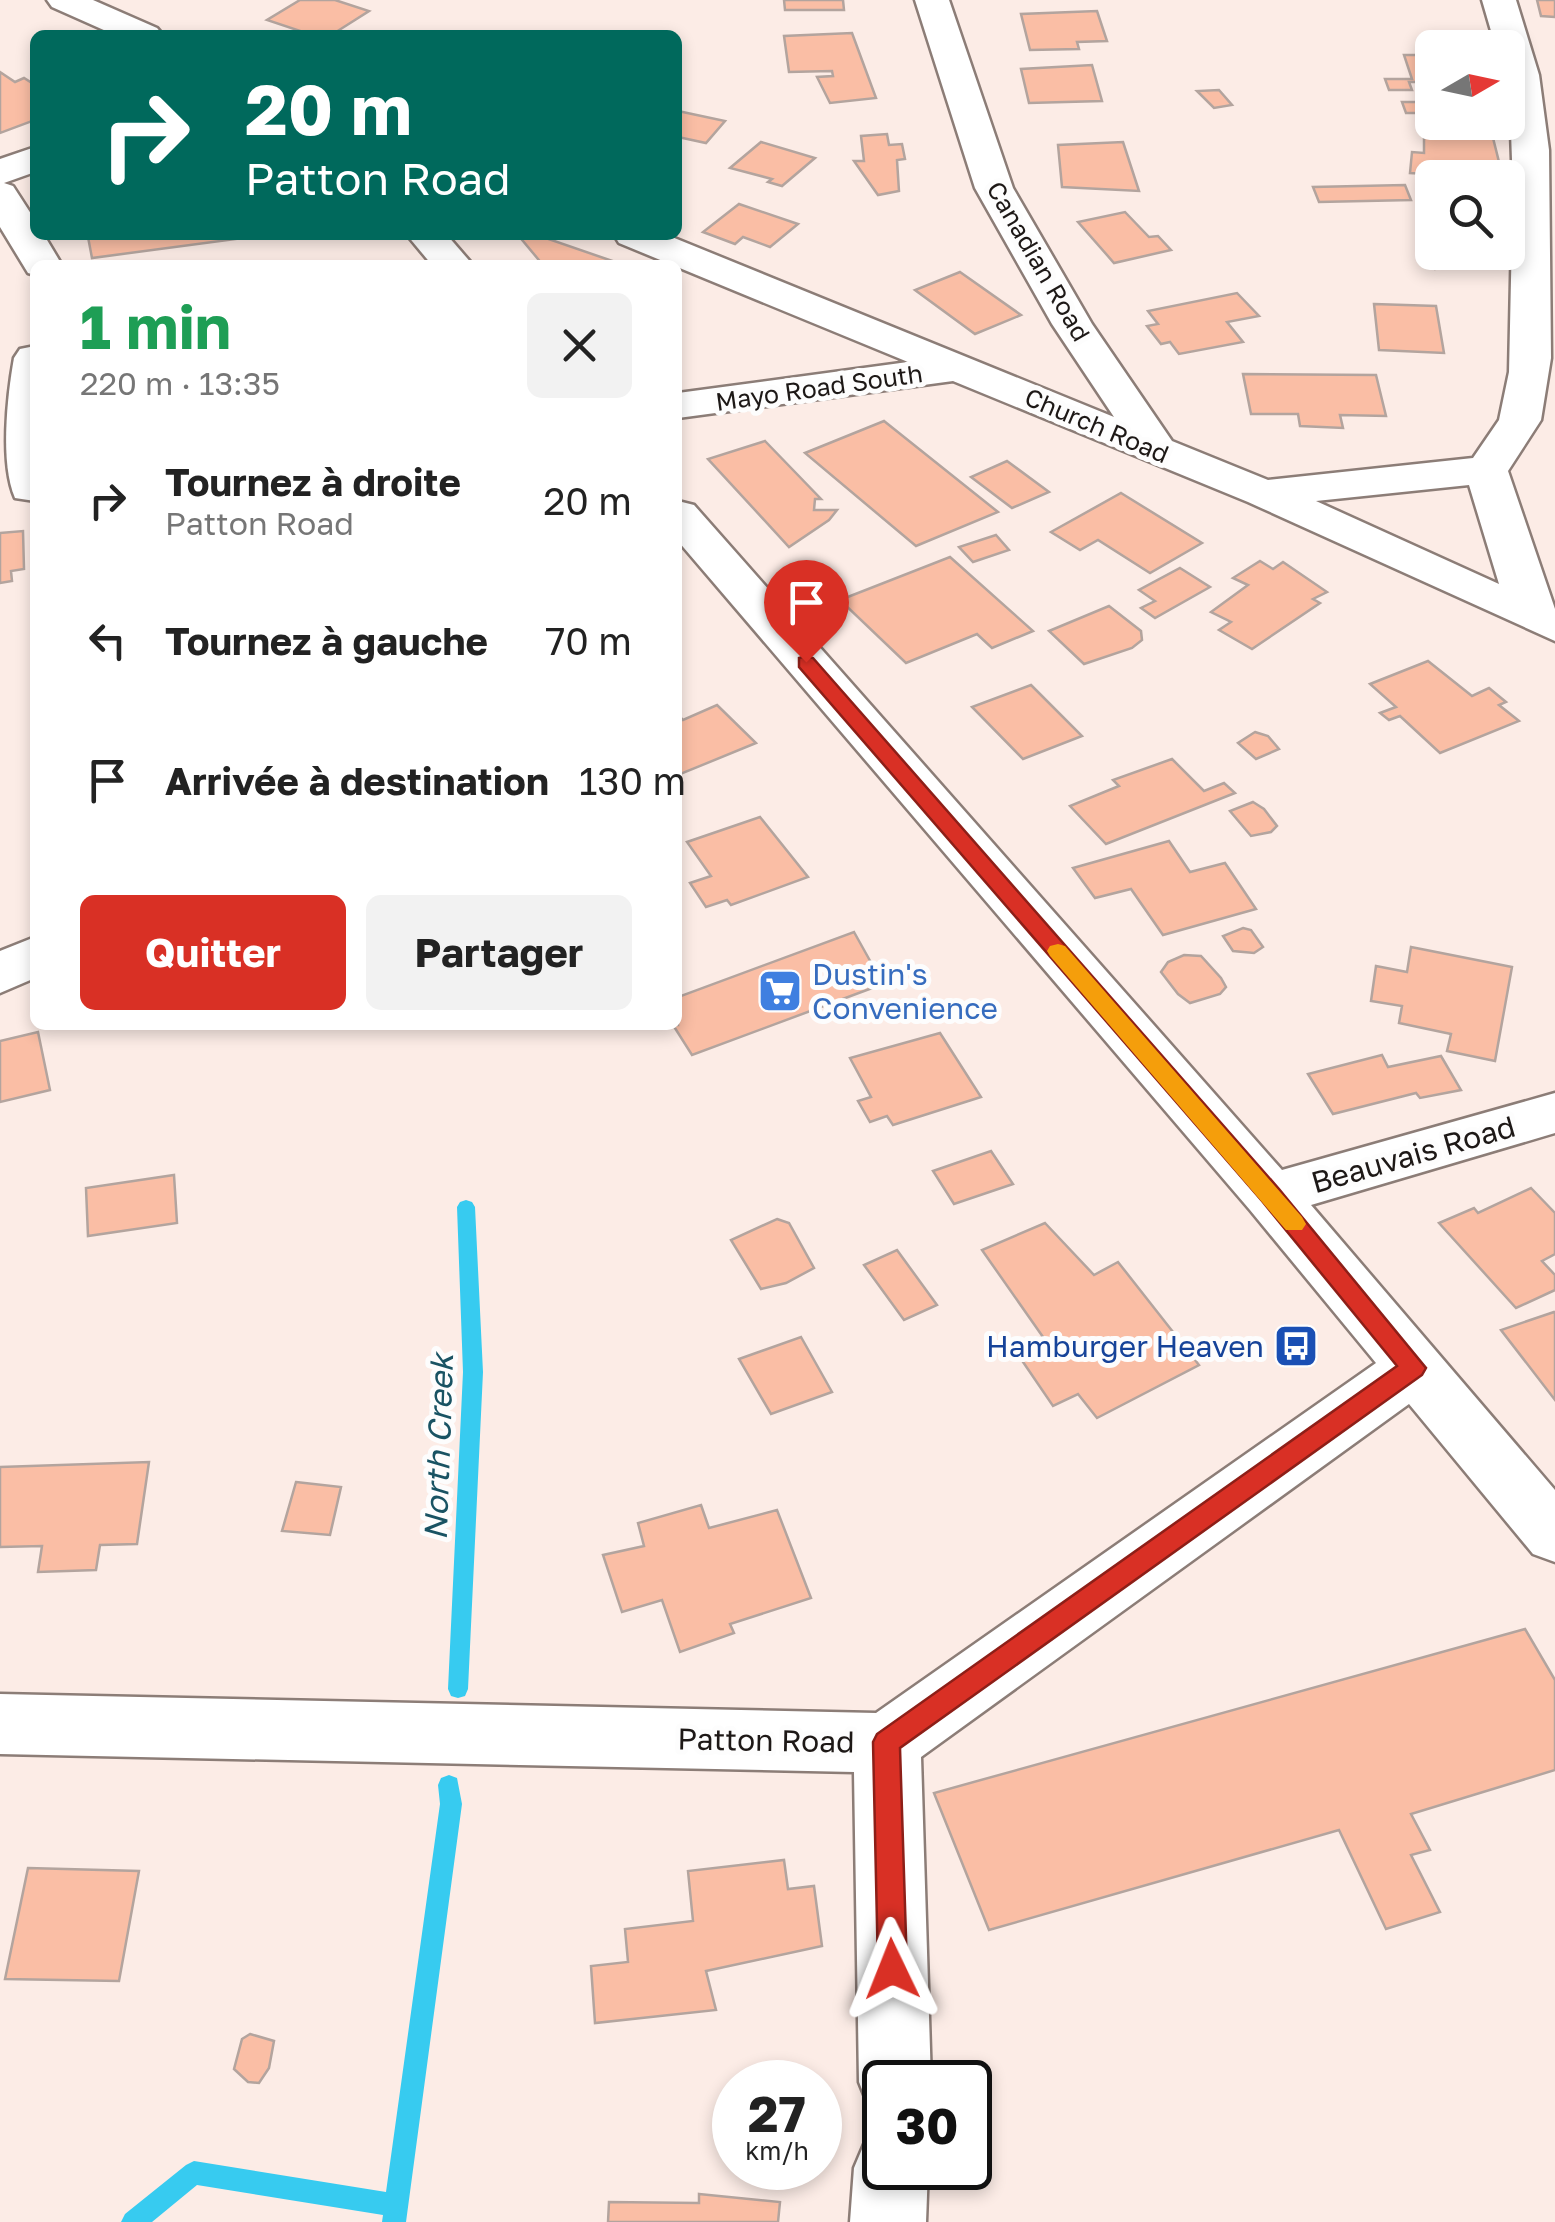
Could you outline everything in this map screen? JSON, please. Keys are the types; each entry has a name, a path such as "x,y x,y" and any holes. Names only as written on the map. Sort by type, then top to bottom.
{"street":[{"path":"64,0 133,30"},
{"name":"Canadian Road","path":"932,0 994,188 1072,324 1158,450"},
{"path":"1263,493 1486,470 1539,409 1530,339 1534,146 1510,27 1499,0"},
{"path":"0,173 30,160"},
{"path":"0,194 39,260"},
{"path":"431,240 449,260"},
{"name":"Church Road","path":"645,240 1263,493 1543,621"},
{"name":"Mayo Road South","path":"682,405 960,367"},
{"path":"22,490 23,429 30,388"},
{"path":"1486,470 1543,621"},
{"path":"682,519 1270,1195 1555,1535"},
{"path":"0,974 30,959"},
{"name":"Beauvais Road","path":"1270,1195 1555,1113"},
{"name":"Patton Road","path":"0,1724 886,1742 1414,1368"},
{"path":"886,1742 894,2060"},
{"path":"888,2222 890,2190"}],"building":[{"path":"300,0 335,0 369,11 339,30 297,30 267,20"},
{"path":"784,0 843,0 844,10 785,10"},
{"path":"1537,0 1555,0 1555,17 1541,16"},
{"path":"1097,11 1107,41 1077,42 1079,49 1030,50 1021,14"},
{"path":"852,33 876,98 830,103 817,77 833,76 832,71 789,72 784,36"},
{"path":"1404,55 1415,55 1415,82 1409,82 1412,90 1389,90 1385,79 1412,79"},
{"path":"1092,65 1102,101 1029,103 1021,69"},
{"path":"0,72 15,82 24,78 30,82 30,122 0,133"},
{"path":"1219,90 1232,105 1214,108 1197,91"},
{"path":"1402,102 1415,102 1415,113 1406,113"},
{"path":"682,112 725,121 706,143 682,138"},
{"path":"887,134 889,145 902,144 905,159 897,160 899,191 878,195 854,161 864,161 861,136"},
{"path":"1424,140 1494,140 1498,160 1415,160 1415,173 1410,173 1412,152 1424,153"},
{"path":"761,142 815,158 782,186 768,182 772,179 730,168"},
{"path":"1123,142 1139,191 1062,187 1058,145"},
{"path":"1405,185 1411,200 1319,202 1313,187"},
{"path":"739,204 798,224 770,247 743,237 735,244 703,232"},
{"path":"1125,212 1149,237 1158,236 1171,250 1114,263 1078,222"},
{"path":"89,240 228,240 92,258"},
{"path":"522,240 552,240 610,260 539,260"},
{"path":"960,272 1021,315 975,334 915,290"},
{"path":"1237,293 1259,316 1227,322 1243,342 1179,354 1170,342 1161,344 1147,326 1158,324 1148,311"},
{"path":"1374,304 1436,306 1444,353 1379,350"},
{"path":"1243,374 1376,375 1386,416 1340,415 1343,428 1300,426 1298,414 1251,414"},
{"path":"884,421 998,512 916,546 805,453"},
{"path":"765,441 821,499 815,499 814,510 837,510 829,520 789,547 708,459"},
{"path":"1007,461 1049,492 1012,508 971,477"},
{"path":"1121,493 1202,543 1150,573 1098,540 1080,550 1051,532"},
{"path":"23,531 24,569 11,571 12,581 0,583 0,533"},
{"path":"996,535 1009,550 973,562 959,547"},
{"path":"950,557 1033,631 992,648 977,634 906,663 840,600"},
{"path":"1260,561 1273,569 1283,562 1327,592 1313,599 1320,603 1252,649 1219,630 1231,622 1211,612 1248,585 1233,578"},
{"path":"1180,568 1210,587 1155,618 1141,608 1155,601 1139,590"},
{"path":"1109,606 1141,631 1142,640 1132,648 1084,664 1049,631"},
{"path":"1428,661 1472,696 1489,688 1506,702 1499,705 1519,721 1440,753 1400,716 1389,720 1380,713 1396,707 1370,684"},
{"path":"1031,685 1082,736 1023,759 972,707"},
{"path":"717,705 756,743 682,773 683,720"},
{"path":"1255,732 1268,736 1279,749 1256,759 1238,743"},
{"path":"1172,759 1204,791 1224,783 1235,793 1106,844 1070,806 1119,786 1113,780"},
{"path":"1253,802 1277,826 1271,832 1251,836 1230,811"},
{"path":"760,817 808,877 731,905 727,900 706,907 690,883 711,876 687,842"},
{"path":"1169,841 1190,872 1225,863 1256,909 1163,935 1131,889 1095,898 1073,868"},
{"path":"1243,928 1251,930 1263,947 1254,953 1233,951 1223,936"},
{"name":"Dustin's Convenience","path":"854,932 883,984 692,1055 676,1030 682,1030 682,996"},
{"path":"1411,947 1512,967 1495,1061 1447,1051 1451,1034 1399,1023 1402,1006 1371,1001 1376,966 1407,972"},
{"path":"1184,955 1201,956 1226,987 1220,994 1190,1003 1178,994 1161,972 1168,962"},
{"path":"38,1032 50,1090 0,1102 0,1041"},
{"path":"940,1033 981,1097 893,1125 887,1116 870,1122 858,1101 871,1097 850,1058"},
{"path":"1382,1055 1388,1067 1441,1056 1461,1090 1420,1098 1416,1093 1333,1114 1308,1074"},
{"path":"991,1151 1013,1184 954,1204 933,1171"},
{"path":"174,1175 177,1223 88,1236 86,1188"},
{"path":"1531,1188 1555,1213 1555,1254 1542,1261 1555,1275 1555,1290 1516,1308 1439,1223 1474,1208 1478,1213"},
{"path":"777,1219 789,1223 814,1268 786,1283 761,1289 731,1240"},
{"path":"1045,1223 1094,1275 1118,1262 1199,1365 1097,1418 1078,1394 1053,1406 1021,1359 1050,1347 982,1250"},
{"path":"897,1250 937,1305 904,1320 864,1265"},
{"path":"1555,1313 1555,1400 1501,1330"},
{"path":"801,1337 832,1392 771,1414 739,1359"},
{"path":"149,1462 137,1544 100,1545 96,1570 38,1572 42,1546 0,1547 0,1467"},
{"path":"296,1482 341,1487 330,1535 282,1531"},
{"path":"701,1505 709,1528 777,1510 811,1598 730,1624 734,1633 680,1652 662,1600 622,1612 603,1555 644,1546 638,1523"},
{"path":"1525,1629 1555,1680 1555,1770 1411,1814 1430,1850 1411,1855 1440,1912 1386,1929 1339,1830 989,1930 934,1793"},
{"path":"784,1860 788,1889 814,1886 822,1946 706,1971 716,2010 595,2023 591,1966 628,1962 625,1929 693,1921 688,1871"},
{"path":"28,1868 139,1871 119,1981 5,1979"},
{"path":"250,2034 274,2041 269,2068 259,2083 248,2082 234,2069 242,2039"},
{"path":"699,2194 780,2202 778,2222 608,2222 609,2202 699,2203"}],"waterway":[{"name":"North Creek","path":"458,1689 473,1372 466,1207"},
{"name":"North Creek","path":"394,2222 451,1804 449,1785"},
{"path":"133,2222 194,2173 396,2205"}],"slow traffic":[{"path":"1058,951 1294,1224"}],"place":[{"name":"Dustin's Convenience","path":"780,991"},
{"name":"Hamburger Heaven","path":"1296,1346"}],"route":[{"path":"806,662 1270,1195 1414,1368 886,1742 892,1969"}]}
